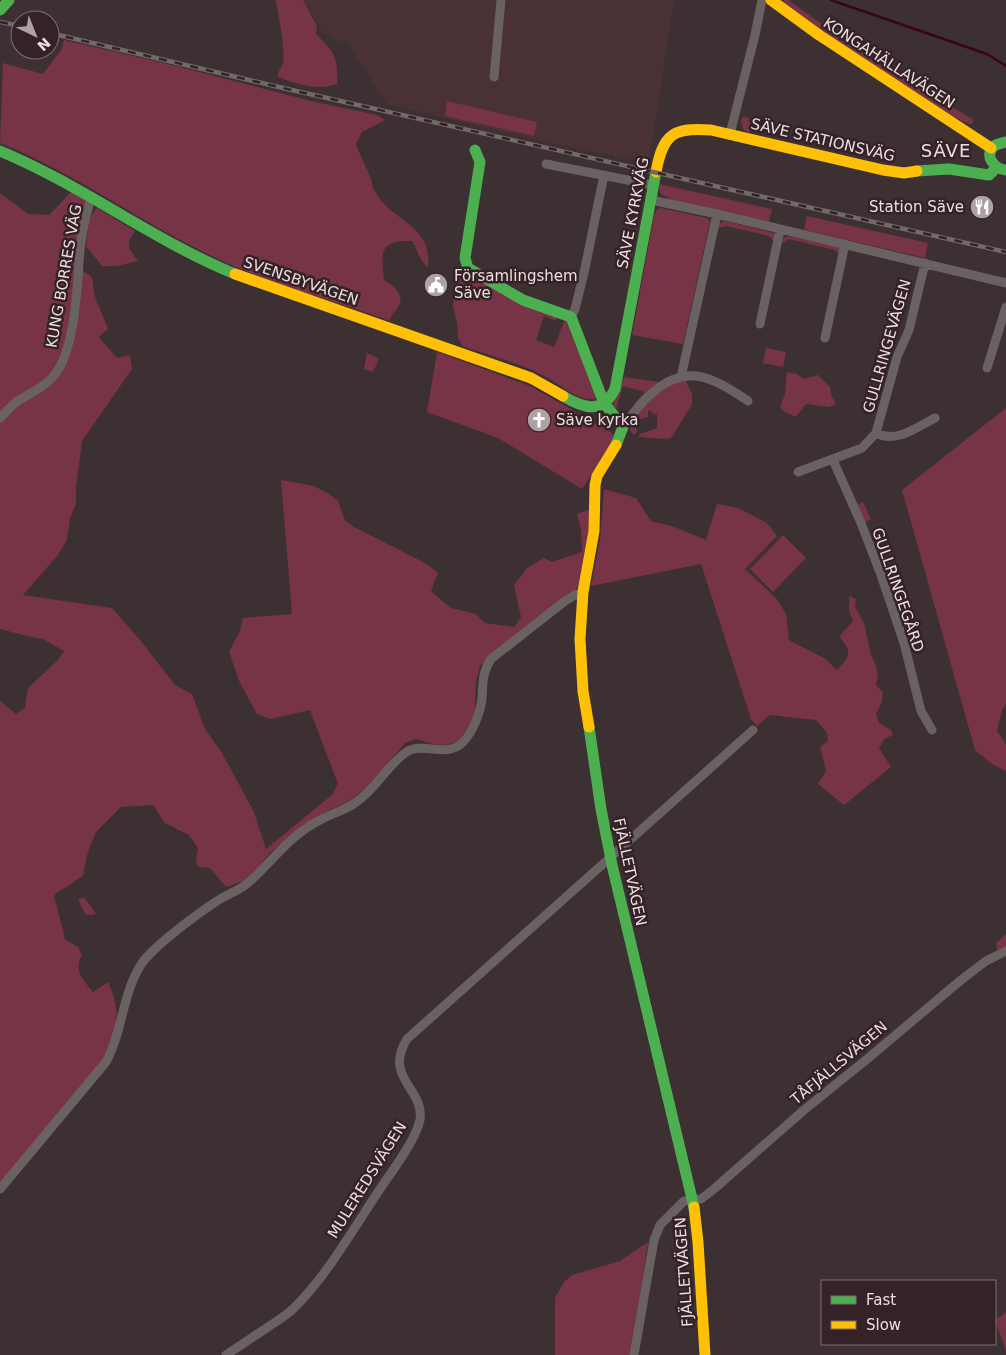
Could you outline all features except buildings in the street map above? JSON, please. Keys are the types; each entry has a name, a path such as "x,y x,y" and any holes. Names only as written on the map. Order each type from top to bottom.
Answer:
{"street":[{"path":"0,10 9,0"},
{"path":"494,77 501,0"},
{"path":"730,134 755,37 762,0"},
{"name":"KONGAHÄLLAVÄGEN","path":"771,0 814,31 992,148"},
{"name":"SÄVE KYRKVÄG","path":"604,404 611,396 616,385 653,185 660,152 664,143 671,134 691,129 711,130 730,134"},
{"name":"SÄVE STATIONSVÄG","path":"730,134 904,173 949,169 989,175 1001,169"},
{"path":"1001,169 991,163 989,157 992,148 997,143 1006,142"},
{"path":"475,150 480,162 466,252 468,268 523,300 571,317"},
{"name":"SVENSBYVÄGEN","path":"0,151 56,177 191,254 231,273 532,379 586,407 604,404"},
{"path":"546,164 653,185"},
{"path":"604,175 584,273 575,309 571,317 604,404 623,427 645,398 656,390 681,377 696,376 732,390 748,401"},
{"name":"KUNG BORRES VÄG","path":"0,418 15,403 49,382 63,359 70,338 82,236 91,198"},
{"name":"GULLRINGEVÄGEN","path":"651,200 1006,283"},
{"path":"681,377 717,214"},
{"path":"760,324 780,230"},
{"path":"825,338 845,244"},
{"name":"GULLRINGEVÄGEN","path":"925,263 908,330 897,357 876,433 887,438 896,437 935,418"},
{"path":"987,368 1006,307"},
{"name":"FJÄLLETVÄGEN","path":"623,427 617,444 597,476 595,485 594,532 584,592 580,639 581,671 610,857 693,1200 698,1242 705,1355"},
{"path":"798,472 862,448 876,433"},
{"name":"GULLRINGEGÅRD","path":"833,460 861,522 881,575 904,645 922,714 932,730"},
{"path":"0,1189 106,1062 116,1041 129,989 140,966 148,956 204,910 246,884 278,851 304,830 357,801 406,752 418,747 448,750 460,745 472,729 479,714 482,700 483,676 488,664 500,652 565,601 584,592"},
{"name":"MULEREDSVÄGEN","path":"226,1355 294,1309 304,1298 330,1264 401,1157 420,1122 418,1103 400,1072 399,1054 407,1039 753,730"},
{"name":"TÅFJÄLLSVÄGEN","path":"634,1355 654,1240 660,1225 671,1213 684,1201 700,1198 714,1189 804,1110 968,974 1006,951"}],"shaded area":[{"path":"275,0 303,0 317,26 316,34 327,45 334,56 337,68 337,84 314,87 278,77 284,59 280,21"},
{"path":"303,0 674,0 649,163 549,143 387,104 347,42 340,42 322,32"},
{"path":"788,0 880,65 974,120 971,125 954,117 832,38 783,2"},
{"path":"64,40 172,65 311,101 377,115 385,120 362,132 356,144 374,189 382,202 409,224 424,241 428,252 428,267 421,259 412,241 393,243 384,250 382,262 384,280 397,291 400,298 398,307 390,321 282,285 218,259 56,169 0,143 3,63 43,74 54,60 60,60"},
{"path":"447,101 537,122 534,136 445,116"},
{"path":"742,117 749,118 748,121 751,122 749,133 742,126"},
{"path":"659,184 772,209 769,222 671,200 661,193"},
{"path":"72,191 87,202 78,268 92,277 95,297 108,329 99,337 117,358 130,355 132,369 82,441 76,488 76,504 70,518 67,540 58,555 23,595 112,608 175,685 192,694 205,729 222,753 254,812 266,849 332,795 338,784 310,710 270,719 257,714 240,683 229,652 240,631 243,618 292,614 281,480 314,486 329,494 338,501 345,520 354,527 427,564 438,573 431,591 451,608 476,614 485,623 514,627 521,617 514,585 527,568 544,558 552,562 582,552 581,530 577,514 589,510 590,530 581,584 572,593 492,654 480,666 476,681 475,710 472,722 457,742 445,745 416,739 405,743 368,786 344,804 329,810 301,827 269,854 260,866 243,881 226,887 210,868 199,867 196,862 198,848 189,835 165,823 153,805 121,807 96,832 87,855 83,876 54,896 65,939 78,947 82,955 79,960 80,975 93,992 108,982 114,997 117,1014 114,1033 100,1066 81,1085 59,1114 0,1183 0,701 16,714 25,708 28,688 57,661 64,651 43,639 0,629 0,193 28,214 49,215"},
{"path":"97,208 135,231 129,246 138,261 117,266 102,266 86,246 91,216"},
{"path":"661,208 707,218 710,221 683,344 632,335 654,215 657,209"},
{"path":"807,216 928,243 925,258 804,230"},
{"path":"724,221 774,233 775,241 769,236 726,226 718,228 718,225"},
{"path":"788,236 839,247 841,250 840,256 835,250 789,239 782,243 783,239"},
{"path":"463,268 558,315 556,321 544,316 536,340 554,347 565,319 569,320 598,397 587,399 580,397 529,369 462,346 458,337 453,306 457,270"},
{"path":"766,348 786,352 783,367 763,363"},
{"path":"437,352 530,386 611,432 615,439 582,489 498,438 427,412"},
{"path":"367,353 379,359 373,372 364,369"},
{"path":"787,372 797,374 804,379 818,375 830,387 836,404 829,407 806,404 796,417 784,412 780,406 785,394"},
{"path":"624,377 660,382 635,406 634,404 645,392 623,386 616,409 613,405"},
{"path":"685,379 692,394 692,404 672,437 668,439 638,437 640,434 657,428 657,414 654,415 650,410 648,411 648,417 636,420 637,432 634,435 631,432 630,426 632,419 643,405 664,388"},
{"path":"1006,408 1006,704 1002,710 997,731 1006,744 1005,771 992,764 975,750 902,490"},
{"path":"604,489 636,498 651,521 672,526 706,540 717,504 738,508 767,523 777,536 745,569 776,598 786,614 789,640 824,658 837,670 848,654 846,646 839,637 853,621 849,611 849,596 856,599 855,607 864,623 871,655 878,675 876,685 883,692 882,702 876,714 879,723 891,730 893,735 884,739 879,748 891,767 844,805 818,784 826,771 820,747 828,741 827,733 816,720 770,715 757,726 751,719 701,564 591,586 600,540"},
{"path":"863,502 871,519 865,522 857,505"},
{"path":"783,535 806,558 773,592 750,569"},
{"path":"84,897 96,914 86,915 78,900"},
{"path":"1006,934 1006,948 997,950 996,943"},
{"path":"648,1242 631,1355 555,1355 555,1298 564,1282 572,1275 620,1261"},
{"path":"1006,1312 1006,1350 996,1323 996,1319"}],"waterway":[{"path":"831,0 987,54 1006,66"}],"railway":[{"path":"0,22 10,24"},
{"path":"60,35 283,88 1006,252"}],"traffic: fast":[{"path":"0,10 9,0"},
{"path":"1006,142 994,146 990,154 994,165 1006,170"},
{"path":"475,150 480,162 465,258 468,268 523,300 571,317 604,403 623,427 616,445"},
{"path":"0,151 60,180 175,245 235,274"},
{"path":"917,171 949,169 989,175 996,168"},
{"path":"563,396 578,404 592,407 604,403 615,389 656,172"},
{"path":"589,727 601,809 612,865 694,1207"}],"traffic: slow":[{"path":"771,0 819,35 991,148"},
{"path":"656,172 666,141 679,132 698,129 711,130 883,170 904,173 917,171"},
{"path":"235,274 531,378 563,396"},
{"path":"589,727 583,691 580,639 583,592 594,531 595,485 597,476 616,445"},
{"path":"694,1207 705,1355"}],"place":[{"name":"Station Säve","path":"982,207"},
{"name":"Församlingshem Säve","path":"436,285"},
{"name":"Säve kyrka","path":"539,420"}],"district":[{"name":"SÄVE","path":"946,150"}]}
